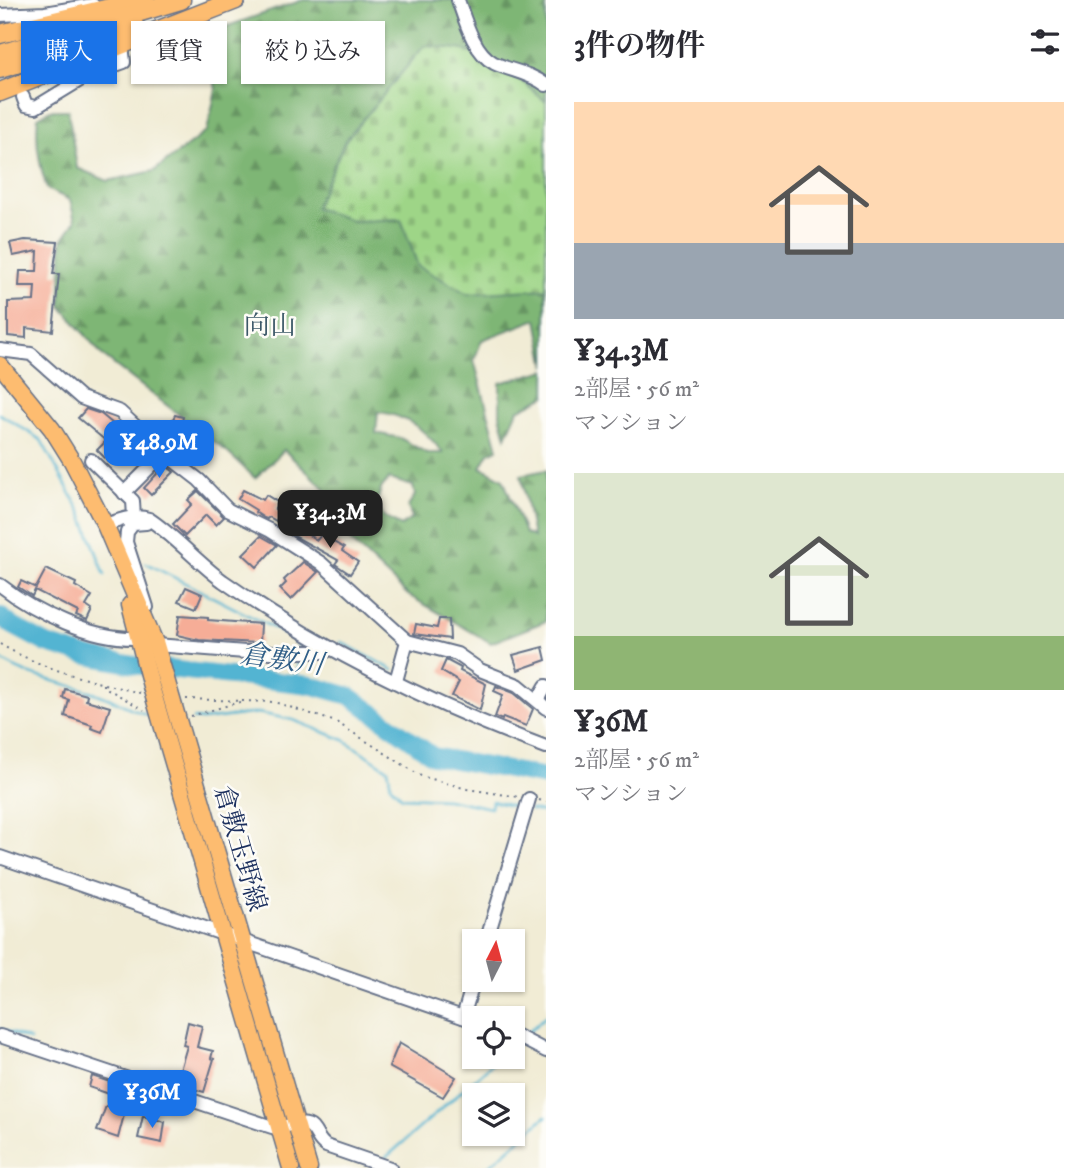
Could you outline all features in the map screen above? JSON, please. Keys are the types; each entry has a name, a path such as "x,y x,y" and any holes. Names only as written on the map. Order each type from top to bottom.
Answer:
{"highway":[{"path":"0,34 145,0"},
{"path":"0,54 181,0"},
{"path":"0,69 230,0"},
{"path":"0,92 236,0"}],"main road":[{"name":"倉敷玉野線","path":"0,365 52,429 72,461 114,546 145,643 176,696 243,940 288,1127 291,1168"},
{"name":"倉敷玉野線","path":"145,643 149,692 222,933 288,1127 309,1168"}],"street":[{"path":"458,1 481,52 492,62 537,78 546,85"},
{"path":"0,15 45,13 95,5 100,9"},
{"path":"23,97 26,105 36,107 90,74 124,62 122,45"},
{"path":"0,350 31,354 81,398 120,412 164,453 199,480 228,510 269,530 321,563 407,641 451,651 480,670 518,685 542,704 546,686"},
{"path":"124,493 164,453"},
{"path":"91,460 133,501 134,517"},
{"path":"105,525 142,516 157,524 221,579 286,623 459,713 546,747"},
{"path":"145,643 148,612 126,542 127,532 133,524 157,524"},
{"path":"0,585 34,608 68,625 145,643 245,652 324,652 332,648"},
{"path":"396,681 407,641"},
{"path":"490,929 528,805"},
{"path":"0,857 462,1017"},
{"path":"0,1036 288,1127 307,1125 326,1146 383,1165"},
{"path":"525,1039 546,1051"}],"path":[{"path":"0,645 47,668 103,684 149,692"},
{"path":"103,684 145,710"},
{"path":"176,696 274,702 336,722 421,776 528,805"},
{"path":"190,716 247,700"}],"green space":[{"name":"向山","path":"303,0 546,0 546,102 523,81 375,107 345,141 316,208 354,221 401,219 418,266 508,290 546,289 546,367 537,319 482,340 474,360 498,449 489,453 481,467 503,479 525,533 533,537 521,475 546,470 546,621 491,643 408,595 338,529 325,489 284,450 255,478 226,451 103,356 61,306 62,240 75,221 70,200 47,189 38,153 38,117 50,110 68,110 77,168 108,181 154,171 207,131 215,84 227,84 227,26 241,21 241,84 385,84 385,21 242,21","holes":["378,412 415,425 443,453 427,453 400,438 376,433","389,479 413,486 415,495 408,507 412,518 401,526 384,517 376,503 382,487"]},
{"path":"424,46 458,49 497,64 546,102 546,289 468,294 418,266 401,219 354,221 315,208 345,141"},
{"path":"546,370 546,396 518,410 506,437 500,415 500,383"}],"building":[{"path":"25,240 58,242 53,274 59,274 53,331 26,328 26,338 8,336 8,302 34,301 35,286 19,286 20,271 37,271 38,251 13,256 10,243"},
{"path":"86,409 101,414 119,429 122,426 141,444 135,450 132,447 119,460 114,455 108,461 97,450 106,441 78,418"},
{"path":"175,415 183,417 181,427 185,429 178,452 169,445 174,433 167,431"},
{"path":"165,465 174,472 151,495 144,488"},
{"path":"243,490 263,500 266,495 279,503 275,509 281,513 276,521 269,517 264,518 238,499"},
{"path":"198,491 224,517 216,525 206,515 185,536 173,524 192,504 188,500"},
{"path":"298,529 317,540 321,535 344,548 342,551 358,562 350,574 335,564 338,560 294,536"},
{"path":"261,536 277,545 257,567 243,554"},
{"path":"303,562 318,572 291,600 280,589 286,583 284,580"},
{"path":"46,569 76,583 75,586 92,596 86,606 92,610 87,621 76,616 78,612 35,590 32,596 18,587 21,581 36,588"},
{"path":"186,587 202,594 196,608 179,601"},
{"path":"180,615 261,624 260,643 199,640 177,635"},
{"path":"439,619 449,619 450,639 414,634 416,624 437,628"},
{"path":"543,647 546,660 518,670 513,655"},
{"path":"446,660 461,668 460,671 486,684 480,710 452,696 459,682 441,671"},
{"path":"496,686 514,693 533,709 526,726 503,717 502,720 495,717 503,695 494,691"},
{"path":"65,689 87,695 86,700 110,707 102,732 91,728 92,725 65,716 69,700 63,698"},
{"path":"188,1022 202,1026 197,1047 213,1051 211,1058 214,1059 204,1092 190,1088 191,1081 178,1077 187,1046 183,1045"},
{"path":"399,1043 456,1077 443,1097 389,1067"},
{"path":"92,1076 169,1102 168,1109 89,1087"},
{"path":"106,1106 125,1111 118,1138 97,1131"},
{"path":"143,1116 165,1122 162,1143 138,1138"}],"waterway":[{"path":"0,414 41,440 82,514 105,575"},
{"path":"146,563 297,640 298,646"},
{"name":"倉敷川","path":"0,616 47,644 83,655 134,665 310,685 350,696 433,756 546,777"},
{"path":"341,642 393,670"},
{"path":"297,643 309,643"},
{"path":"0,659 24,672 90,691 149,715"},
{"path":"296,683 298,660"},
{"path":"193,719 258,713 293,720 344,740 388,769 391,786 402,797 447,799 491,808 492,801 523,809"},
{"path":"530,810 546,813"},
{"path":"525,1035 546,1016"},
{"path":"0,1029 30,1040"},
{"path":"382,1161 486,1069"},
{"path":"487,1168 546,1116"}]}
